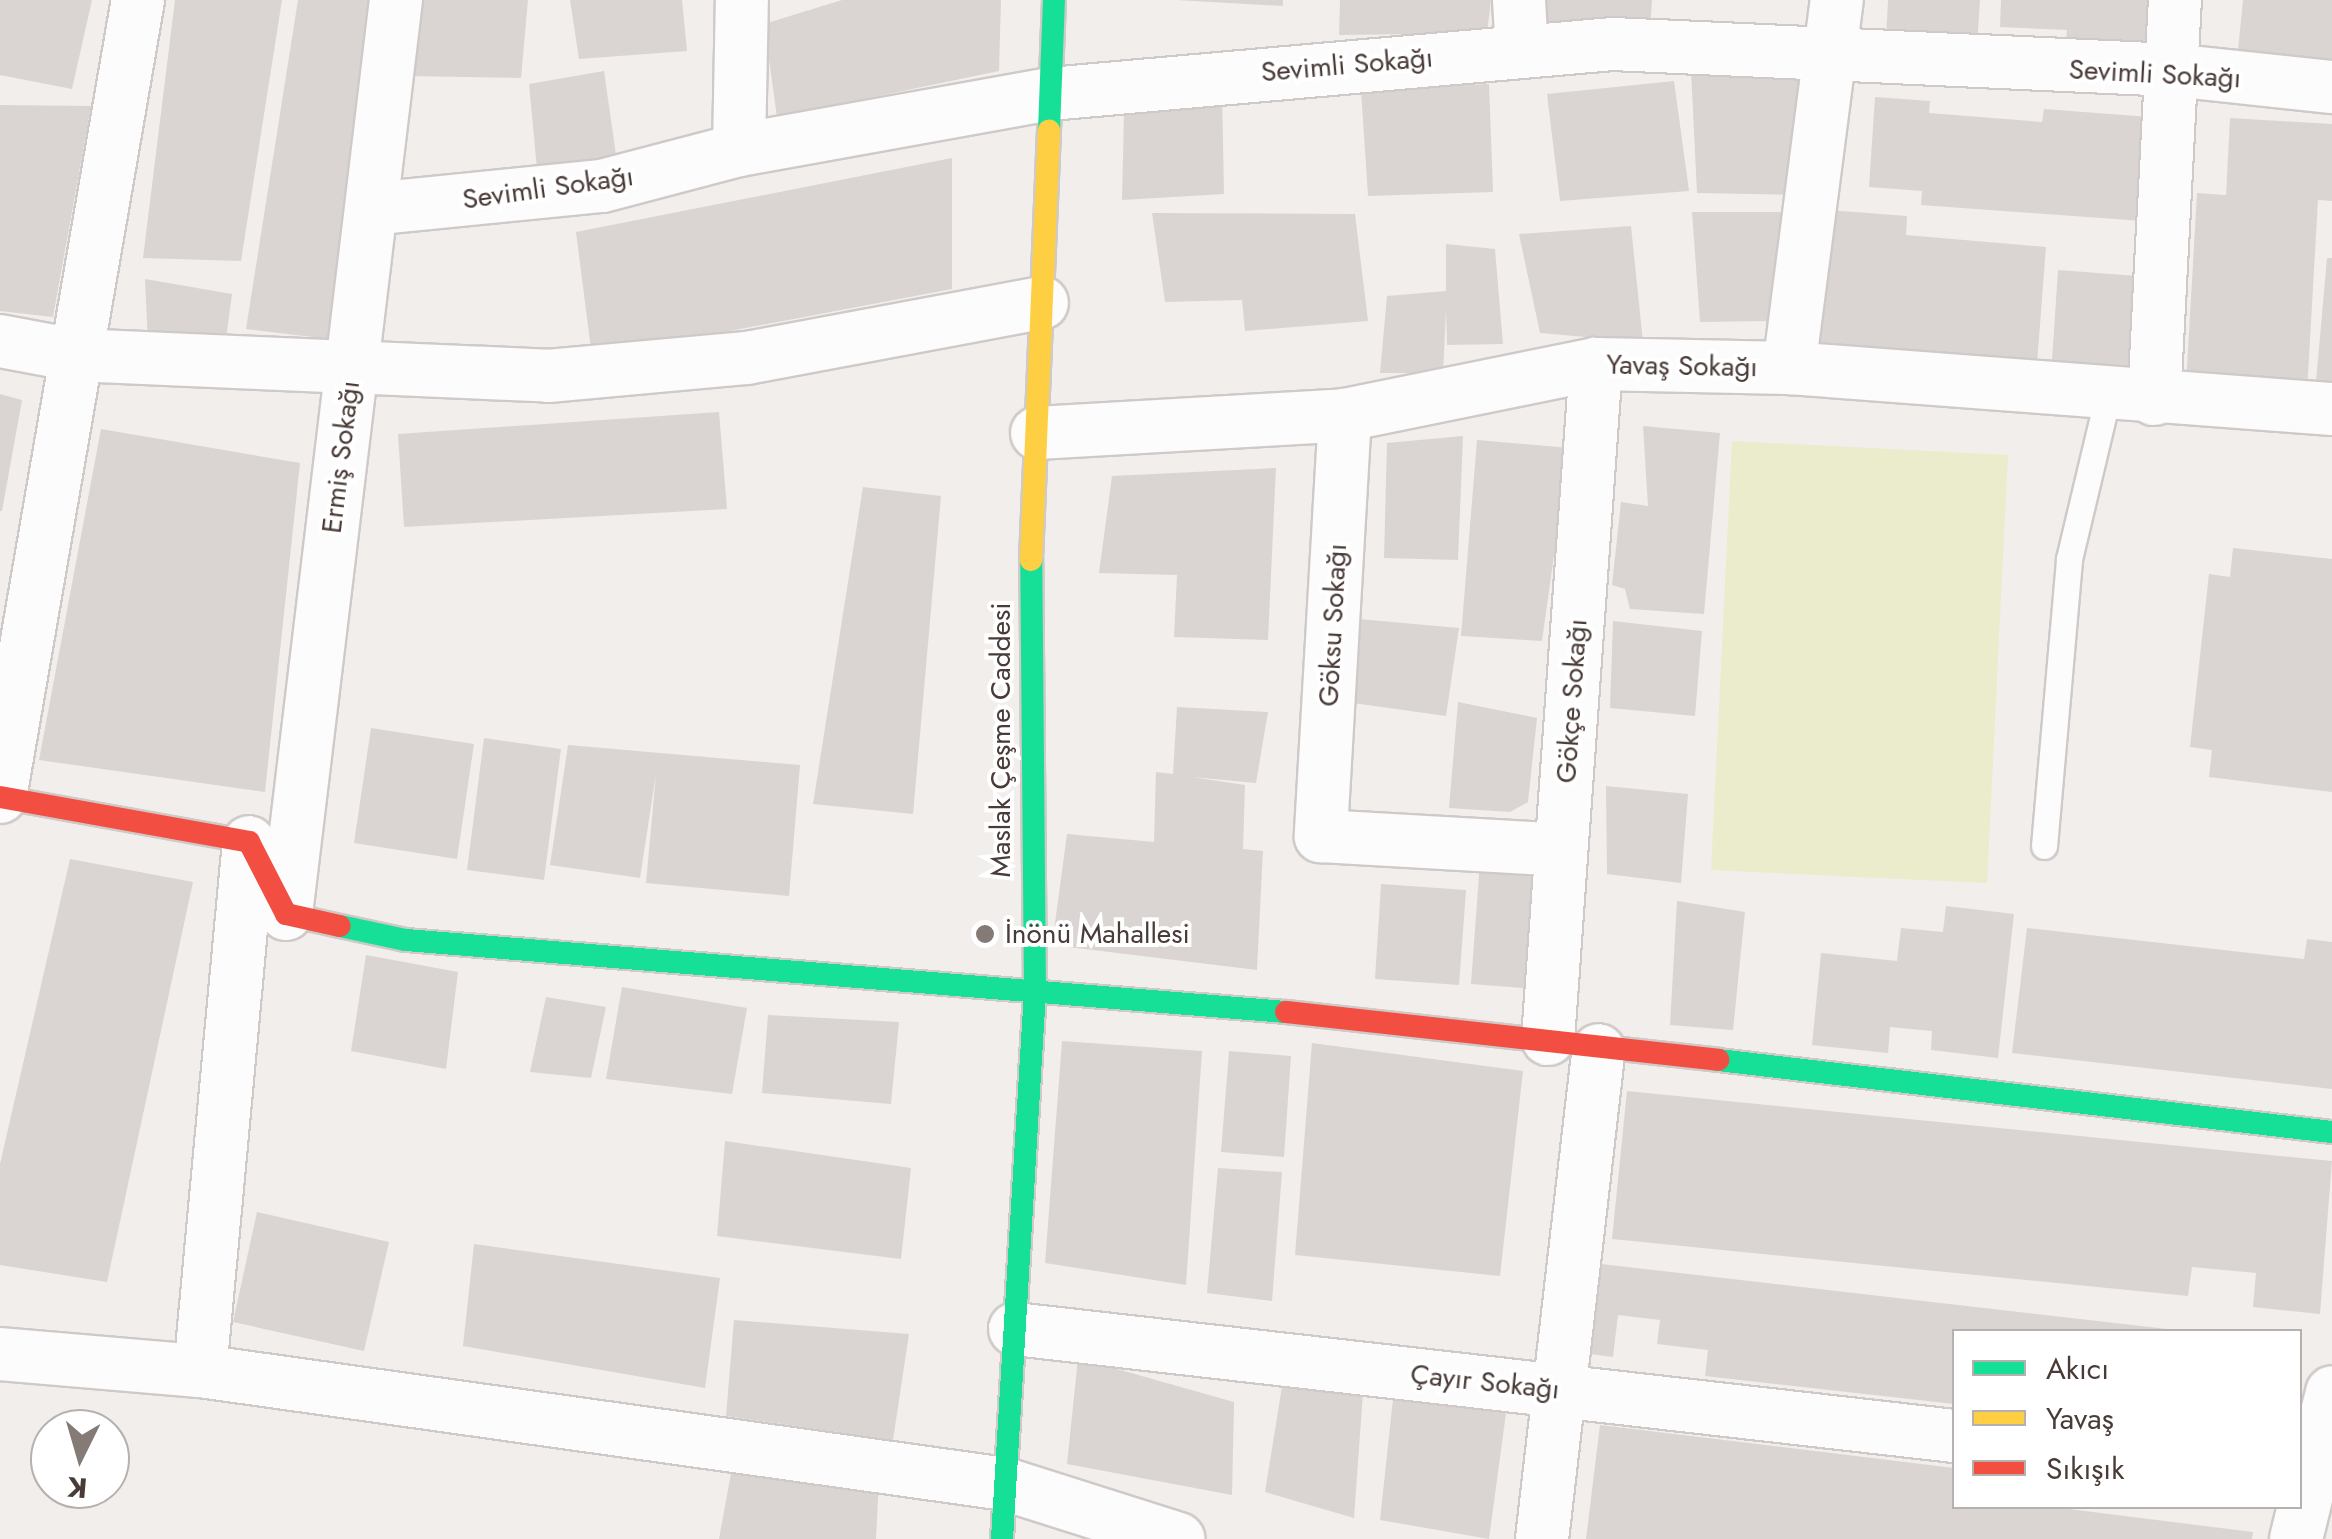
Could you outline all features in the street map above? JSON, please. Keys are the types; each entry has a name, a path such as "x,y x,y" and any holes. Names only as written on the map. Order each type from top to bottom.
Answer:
{"street":[{"path":"138,0 0,797 249,842"},
{"name":"Ermiş Sokağı","path":"286,914 396,0"},
{"path":"739,150 742,0"},
{"name":"Maslak Çeşme Caddesi","path":"1002,1539 1035,991 1028,655 1054,0"},
{"path":"1519,0 1522,52"},
{"path":"1789,368 1834,51 1837,0"},
{"path":"2131,398 2172,70 2176,0"},
{"name":"Sevimli Sokağı","path":"371,208 602,186 739,150 1050,94 1522,52 1834,51 2000,68 2172,70 2332,88"},
{"path":"0,341 74,355 548,376 746,358 1042,303"},
{"name":"Yavaş Sokağı","path":"1037,433 1344,414 1596,364 1789,368 2131,398 2332,409"},
{"name":"Gökçe Sokağı","path":"1548,1039 1596,364"},
{"name":"Göksu Sokağı","path":"1344,414 1321,836 1561,850"},
{"path":"249,842 286,914 406,940 1035,991 1548,1039 1599,1050 2332,1132"},
{"path":"200,1371 249,842"},
{"path":"1542,1539 1555,1390 1599,1050"},
{"name":"Çayır Sokağı","path":"1015,1329 1952,1436"},
{"path":"0,1354 200,1371 1005,1484 1178,1539"},
{"path":"2303,1476 2332,1392"},
{"path":"2296,1539 2299,1509"}],"lane":[{"path":"2044,846 2069,559 2131,398"}],"green space":[{"path":"1732,441 2008,455 1987,883 1711,870"}],"building":[{"path":"0,0 92,0 72,89 0,75"},
{"path":"175,0 282,0 241,261 143,258"},
{"path":"298,0 377,0 329,339 246,329"},
{"path":"404,0 528,0 521,78 405,76"},
{"path":"570,0 682,0 687,51 579,59"},
{"path":"842,0 1001,0 999,71 777,117 764,24"},
{"path":"1177,0 1283,0 1283,6"},
{"path":"1340,0 1491,0 1487,33 1339,35"},
{"path":"1533,0 1652,0 1650,31 1532,26"},
{"path":"1888,0 1980,0 1977,46 1886,41"},
{"path":"2001,0 2161,0 2158,56 2065,52 2067,30 2000,27"},
{"path":"2243,0 2332,0 2332,59 2238,50"},
{"path":"1691,70 1804,74 1804,195 1697,193"},
{"path":"604,71 616,155 537,169 529,84"},
{"path":"1674,81 1689,191 1560,201 1547,94"},
{"path":"1489,84 1493,192 1368,196 1361,90"},
{"path":"1222,88 1224,194 1122,200 1124,113 1160,113 1159,99"},
{"path":"1875,97 1930,101 1929,113 2042,122 2044,109 2150,117 2142,221 1921,205 1922,191 1869,187"},
{"path":"0,105 91,106 53,317 0,311"},
{"path":"2230,118 2332,124 2332,201 2318,200 2307,392 2186,385 2197,193 2226,195"},
{"path":"952,158 952,289 592,357 576,232"},
{"path":"1828,210 1907,216 1906,235 2046,247 2037,364 1817,347"},
{"path":"1692,212 1784,212 1767,321 1700,322"},
{"path":"1152,213 1355,214 1368,321 1245,331 1242,300 1165,302"},
{"path":"1631,226 1643,342 1540,333 1519,234"},
{"path":"1446,244 1495,249 1503,344 1447,345 1446,310 1443,373 1380,373 1387,296 1446,291"},
{"path":"2327,258 2332,258 2332,394 2315,393"},
{"path":"2058,270 2151,277 2144,381 2051,375"},
{"path":"145,279 232,294 224,354 148,345"},
{"path":"0,394 22,400 2,511 0,511"},
{"path":"719,412 727,509 404,527 398,434"},
{"path":"1643,426 1720,433 1704,614 1630,609 1625,589 1612,585 1621,502 1648,506"},
{"path":"101,429 300,463 265,792 39,760"},
{"path":"1463,436 1458,560 1384,558 1387,443"},
{"path":"1477,440 1569,448 1542,641 1461,636"},
{"path":"1276,468 1268,640 1174,637 1177,575 1099,573 1112,476"},
{"path":"863,487 941,496 913,814 813,804"},
{"path":"2233,548 2332,559 2332,792 2209,777 2212,750 2190,747 2209,574 2230,577"},
{"path":"1359,619 1459,628 1446,716 1353,703"},
{"path":"1613,621 1702,631 1695,716 1610,708"},
{"path":"1458,702 1537,718 1528,802 1510,812 1449,808"},
{"path":"1177,707 1268,712 1256,783 1192,777 1245,785 1243,849 1263,851 1257,970 1052,945 1067,834 1154,842 1156,772 1173,774"},
{"path":"371,728 474,744 457,859 354,843"},
{"path":"484,738 561,749 544,880 467,870"},
{"path":"568,745 800,765 789,896 646,883 656,774 640,878 550,865"},
{"path":"1606,786 1688,794 1681,883 1607,874"},
{"path":"70,859 193,882 107,1282 0,1265 0,1164"},
{"path":"1480,861 1545,866 1536,989 1471,984"},
{"path":"1381,884 1466,890 1459,985 1375,979"},
{"path":"1677,901 1745,912 1733,1030 1670,1025"},
{"path":"1946,906 2014,914 1998,1058 1931,1050 1932,1031 1890,1027 1888,1053 1812,1045 1821,953 1897,961 1901,928 1943,932"},
{"path":"2027,928 2304,959 2307,939 2332,942 2332,1089 2012,1053"},
{"path":"366,955 458,972 446,1069 351,1051"},
{"path":"622,987 747,1008 732,1094 606,1079"},
{"path":"546,997 606,1007 591,1078 530,1072"},
{"path":"768,1015 899,1022 891,1104 762,1093"},
{"path":"1062,1041 1202,1051 1186,1285 1045,1263"},
{"path":"1312,1043 1523,1071 1500,1276 1295,1255"},
{"path":"1229,1051 1291,1056 1284,1157 1221,1152"},
{"path":"1627,1091 2332,1161 2320,1314 2253,1307 2256,1273 2192,1267 2188,1296 1612,1239"},
{"path":"725,1141 911,1168 901,1259 717,1236"},
{"path":"1218,1168 1282,1172 1272,1301 1207,1293"},
{"path":"257,1212 389,1242 364,1351 233,1322"},
{"path":"474,1244 720,1278 705,1388 463,1346"},
{"path":"1575,1261 2167,1329 1952,1329 1952,1404 1705,1376 1708,1350 1657,1344 1660,1320 1618,1315 1613,1357 1565,1351"},
{"path":"734,1320 909,1334 893,1440 726,1416"},
{"path":"1078,1358 1234,1402 1232,1495 1067,1464"},
{"path":"1284,1374 1363,1393 1354,1518 1265,1492"},
{"path":"1393,1399 1506,1413 1489,1539 1380,1520"},
{"path":"1600,1425 1952,1468 1952,1509 2069,1509 2253,1532 2252,1539 1586,1539"},
{"path":"734,1457 879,1479 876,1539 719,1539"}],"traffic: fast":[{"path":"1049,130 1054,0"},
{"path":"1002,1539 1035,991 1031,560"},
{"path":"340,926 406,940 1286,1012"},
{"path":"1718,1060 2332,1132"}],"traffic: slow":[{"path":"1031,560 1049,130"}],"traffic: jam":[{"path":"0,797 249,842 286,914 340,926"},
{"path":"1286,1012 1718,1060"}],"place":[{"name":"İnönü Mahallesi","path":"985,934"}]}
